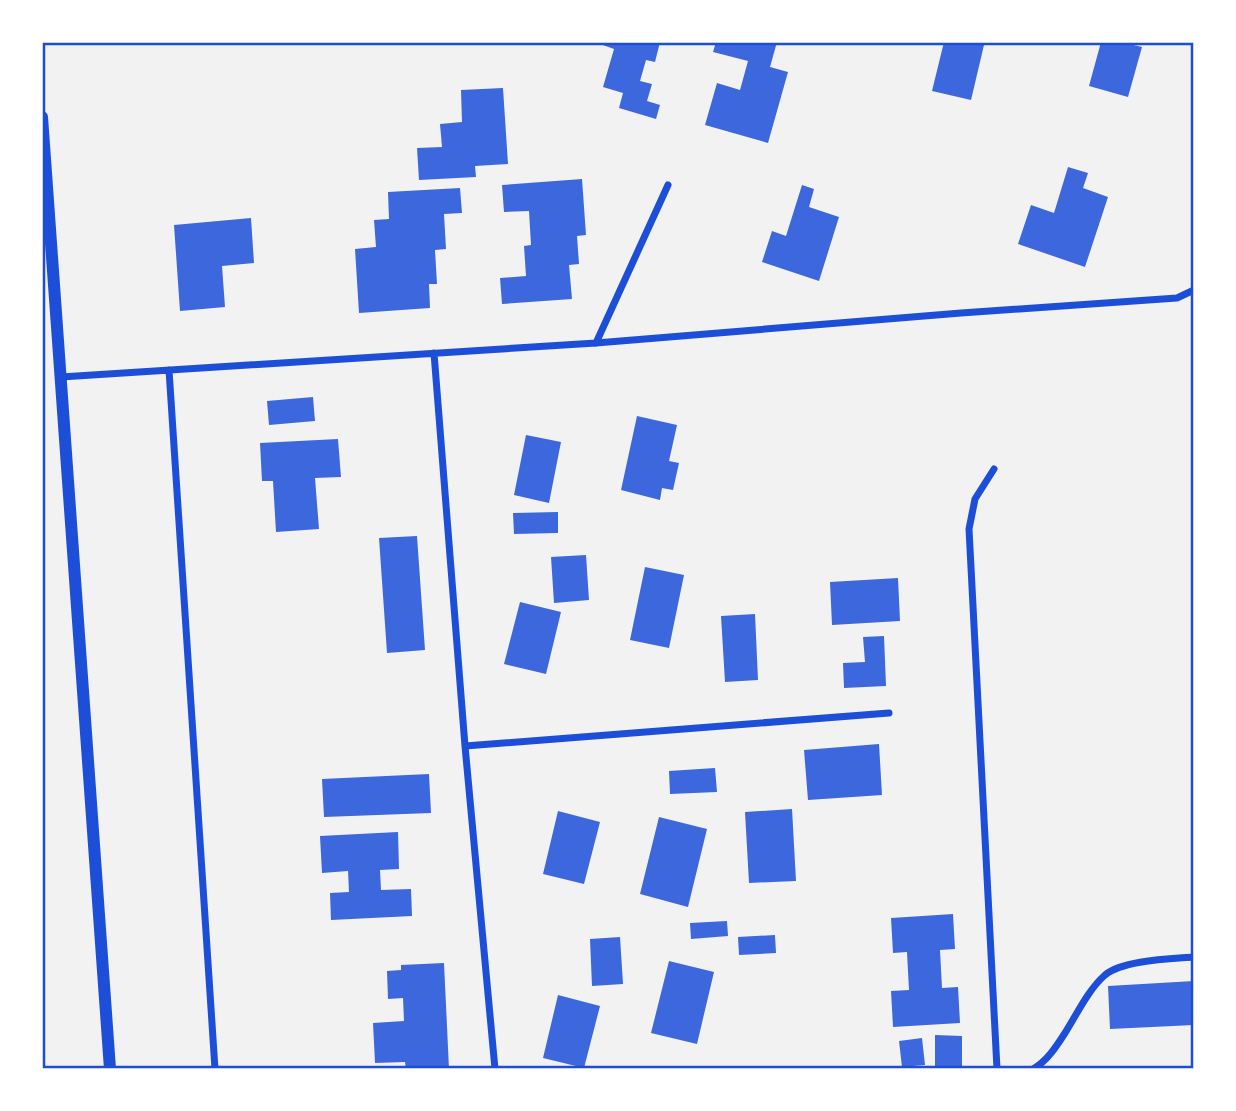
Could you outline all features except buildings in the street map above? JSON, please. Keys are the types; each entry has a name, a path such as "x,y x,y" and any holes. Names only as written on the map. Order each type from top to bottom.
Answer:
{"street":[{"path":"42,117 110,1069"},
{"path":"596,343 668,185"},
{"path":"61,377 596,343 1177,298 1194,290"},
{"path":"434,353 465,746 495,1069"},
{"path":"169,370 215,1069"},
{"path":"994,469 975,499 969,529 996,1069"},
{"path":"465,746 889,713"},
{"path":"1033,1069 1054,1050 1093,988 1107,973 1137,962 1194,957"}]}
